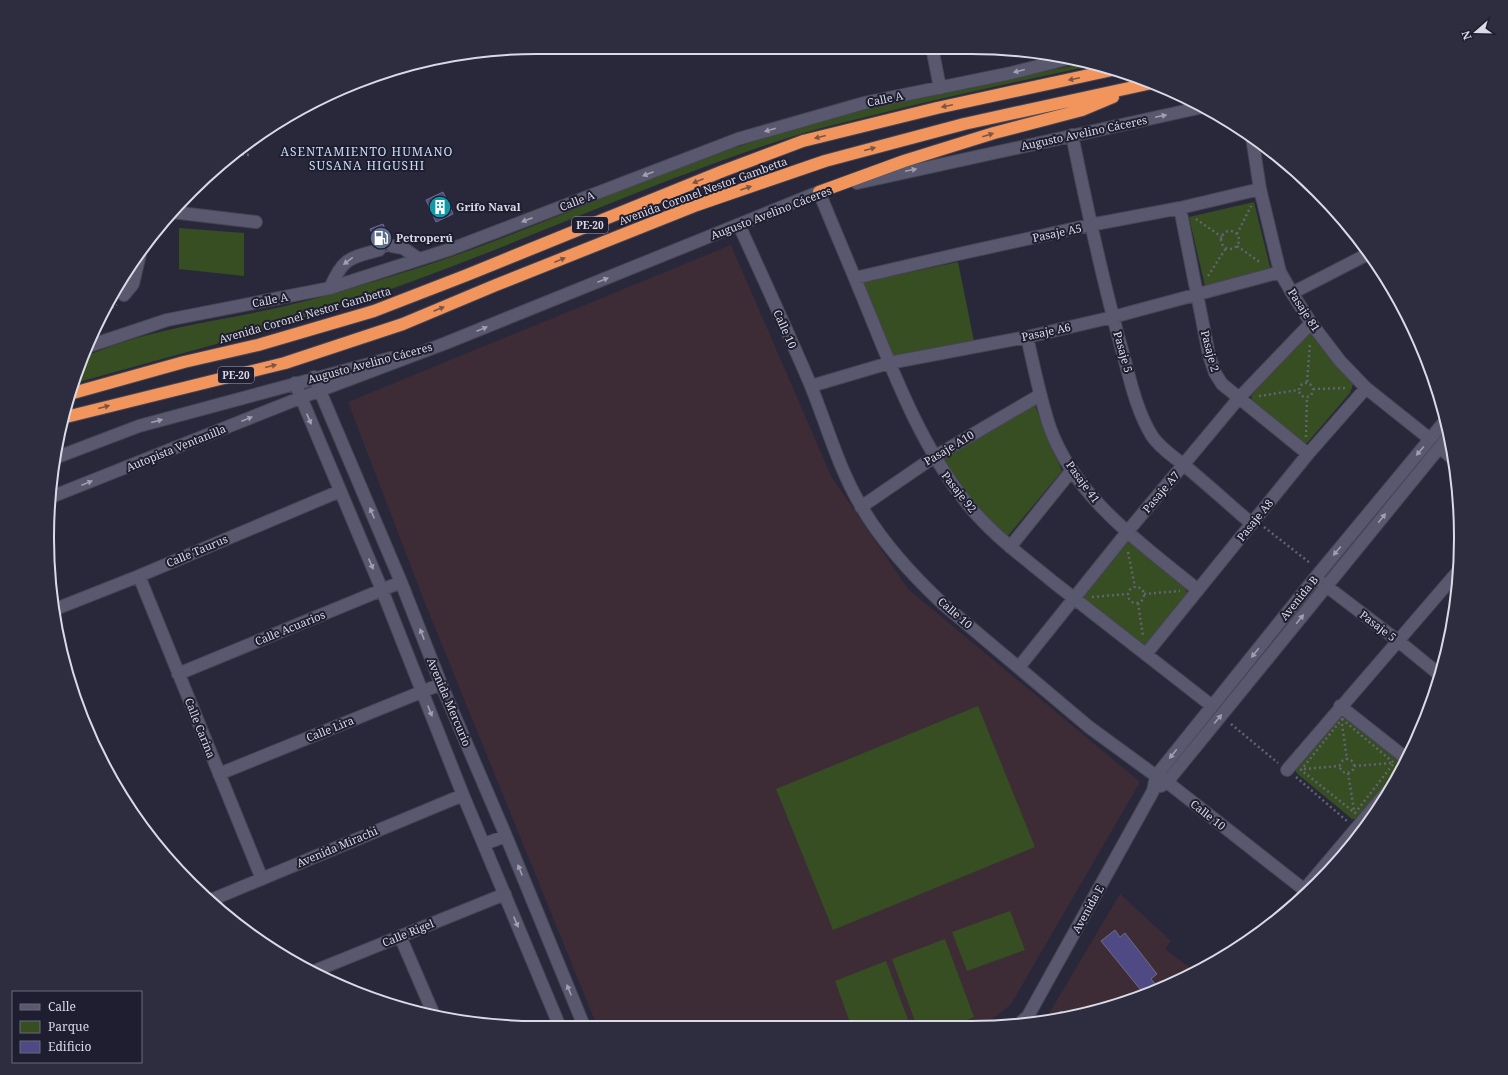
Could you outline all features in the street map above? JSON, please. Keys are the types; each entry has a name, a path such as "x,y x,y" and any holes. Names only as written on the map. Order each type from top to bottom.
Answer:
{"highway":[{"name":"Avenida Coronel Nestor Gambetta","path":"77,392 184,362 258,345 374,311 723,171 804,141 936,108 1102,72"},
{"name":"Avenida Coronel Nestor Gambetta","path":"69,416 285,363 396,326 698,205 825,161 964,124 1140,86"},
{"path":"819,192 904,161 987,135 1082,110 1140,86"}],"street":[{"path":"933,54 940,88"},
{"name":"Calle A","path":"95,344 167,320 330,288 451,249 738,139 864,103 1011,73 1056,62"},
{"name":"Augusto Avelino Cáceres","path":"300,398 446,343 819,192 890,175 1194,109"},
{"name":"Pasaje 5","path":"1072,135 1090,226 1113,317 1137,403 1144,419 1152,436 1162,449 1184,465 1253,522"},
{"name":"Pasaje 81","path":"1253,145 1260,189 1280,272 1311,329 1366,388 1430,439"},
{"name":"Pasaje A5","path":"855,278 963,253 1180,208 1260,189"},
{"name":"Pasaje 92","path":"819,192 889,363 916,423 934,457 966,503 990,529 1010,547 1212,706"},
{"name":"Pasaje 2","path":"1180,208 1209,355 1215,373 1222,384 1308,454"},
{"path":"180,213 256,222"},
{"name":"Calle 10","path":"739,225 811,386 848,480 861,507 922,584 943,604 1089,727 1156,776 1167,782 1302,889"},
{"path":"392,246 403,248 419,259"},
{"path":"330,288 343,264 353,257 379,250"},
{"path":"1292,293 1364,256"},
{"path":"120,300 133,284 137,266"},
{"name":"Pasaje A6","path":"811,386 889,363 1027,336 1113,317 1280,272"},
{"name":"Pasaje A7","path":"1019,667 1128,531 1240,398 1311,329"},
{"name":"Pasaje 41","path":"1027,336 1040,395 1050,428 1058,445 1082,486 1100,506 1198,590"},
{"name":"Augusto Avelino Cáceres","path":"295,383 446,343"},
{"name":"Avenida Mercurio","path":"314,377 401,582 441,684 506,836 582,1021"},
{"path":"61,456 139,426 295,383"},
{"name":"Avenida Mercurio","path":"295,383 300,398 382,590 463,795 558,1021"},
{"name":"Pasaje A8","path":"1146,654 1308,454 1366,388"},
{"name":"Pasaje A10","path":"861,507 934,457 1040,395"},
{"name":"Autopista Ventanilla","path":"56,495 300,398"},
{"name":"Avenida B","path":"1156,776 1318,574 1441,426"},
{"name":"Avenida B","path":"1167,782 1445,441"},
{"path":"1440,447 1447,453"},
{"path":"1010,547 1072,470"},
{"name":"Calle Taurus","path":"59,608 139,576 340,491"},
{"name":"Pasaje 5","path":"1318,574 1326,586 1435,671"},
{"name":"Calle Carina","path":"139,576 262,879"},
{"path":"1286,770 1452,578"},
{"name":"Calle Acuarios","path":"178,674 401,582"},
{"name":"Calle Lira","path":"219,774 441,684"},
{"path":"1340,706 1402,755"},
{"name":"Avenida E","path":"1026,1018 1153,791 1156,776"},
{"name":"Avenida E","path":"1153,791 1167,782"},
{"name":"Avenida Mirachi","path":"216,898 463,795"},
{"path":"484,844 506,836"},
{"name":"Calle Rigel","path":"320,969 505,894"},
{"path":"400,936 432,1009"}],"path":[{"path":"242,154 249,155"},
{"path":"1222,237 1221,241 1226,248 1232,249 1237,246 1239,242 1237,234 1250,206 1253,214"},
{"path":"1196,219 1222,237"},
{"path":"1222,237 1228,232 1237,234"},
{"path":"1237,246 1264,265"},
{"path":"1209,276 1226,248"},
{"path":"1262,258 1264,265 1262,268"},
{"path":"115,304 120,300"},
{"path":"1307,382 1311,329"},
{"path":"1307,382 1313,389"},
{"path":"1307,382 1300,384 1298,390 1303,397 1307,397"},
{"path":"1350,392 1351,383"},
{"path":"1313,389 1351,387"},
{"path":"1307,397 1311,395 1313,389"},
{"path":"1253,397 1298,390"},
{"path":"1306,441 1307,397"},
{"path":"1253,522 1318,574"},
{"path":"1128,549 1134,554"},
{"path":"1123,555 1128,549"},
{"path":"1128,549 1135,587"},
{"path":"1128,594 1130,590 1135,587 1138,586 1142,589 1144,598 1138,603"},
{"path":"1174,586 1180,591"},
{"path":"1088,597 1093,591"},
{"path":"1144,594 1180,591"},
{"path":"1176,597 1180,591"},
{"path":"1088,597 1128,594"},
{"path":"1128,594 1131,601 1138,603"},
{"path":"1088,597 1094,602"},
{"path":"1138,603 1144,638"},
{"path":"1144,638 1148,632"},
{"path":"1137,634 1144,638"},
{"path":"1342,718 1347,760"},
{"path":"1342,718 1394,763"},
{"path":"1301,770 1342,718"},
{"path":"1347,760 1352,762 1354,766 1353,770 1348,773 1342,772 1340,766 1341,762 1347,760"},
{"path":"1354,766 1394,763"},
{"path":"1355,813 1394,763"},
{"path":"1301,770 1340,766"},
{"path":"1301,770 1355,813"},
{"path":"1348,773 1355,813"}],"shaded area":[{"path":"731,245 831,476 908,589 1140,782 1011,1004 991,1020 595,1021 425,603 348,402"},
{"path":"1120,894 1171,941 1165,949 1190,968 1156,984 1096,1005 1048,1015"}],"green space":[{"path":"1075,65 1084,67 926,102 807,132 705,167 405,284 282,325 80,382 90,354 116,344 184,326 299,303 350,289 418,268 506,237 636,184 724,151 847,114 966,87"},
{"path":"1254,202 1271,271 1205,286 1189,217"},
{"path":"179,228 244,233 244,276 179,269"},
{"path":"958,262 974,341 890,357 860,283"},
{"path":"1312,333 1353,384 1350,393 1307,443 1302,443 1253,402 1251,396 1306,334"},
{"path":"1034,403 1062,471 1007,537 972,505 940,460"},
{"path":"1129,539 1186,586 1187,595 1147,644 1139,644 1083,597"},
{"path":"978,706 1035,847 833,930 776,789"},
{"path":"1345,712 1398,757 1399,760 1385,785 1359,819 1352,819 1300,776 1296,772 1296,767"},
{"path":"1010,911 1025,950 967,971 952,932"},
{"path":"945,939 974,1017 964,1021 915,1021 892,959"},
{"path":"886,961 908,1021 850,1021 835,981"}],"building":[{"name":"Grifo Naval","path":"443,192 453,214 436,222 426,200"},
{"name":"Petroperú","path":"383,224 393,249 381,254 370,229"},
{"path":"1115,930 1120,937 1125,933 1157,974 1151,979 1155,984 1140,990 1101,941"}],"place":[{"name":"Grifo Naval","path":"440,207"},
{"name":"Petroperú","path":"381,238"}],"district":[{"name":"ASENTAMIENTO HUMANO SUSANA HIGUSHI","path":"367,159"}]}
